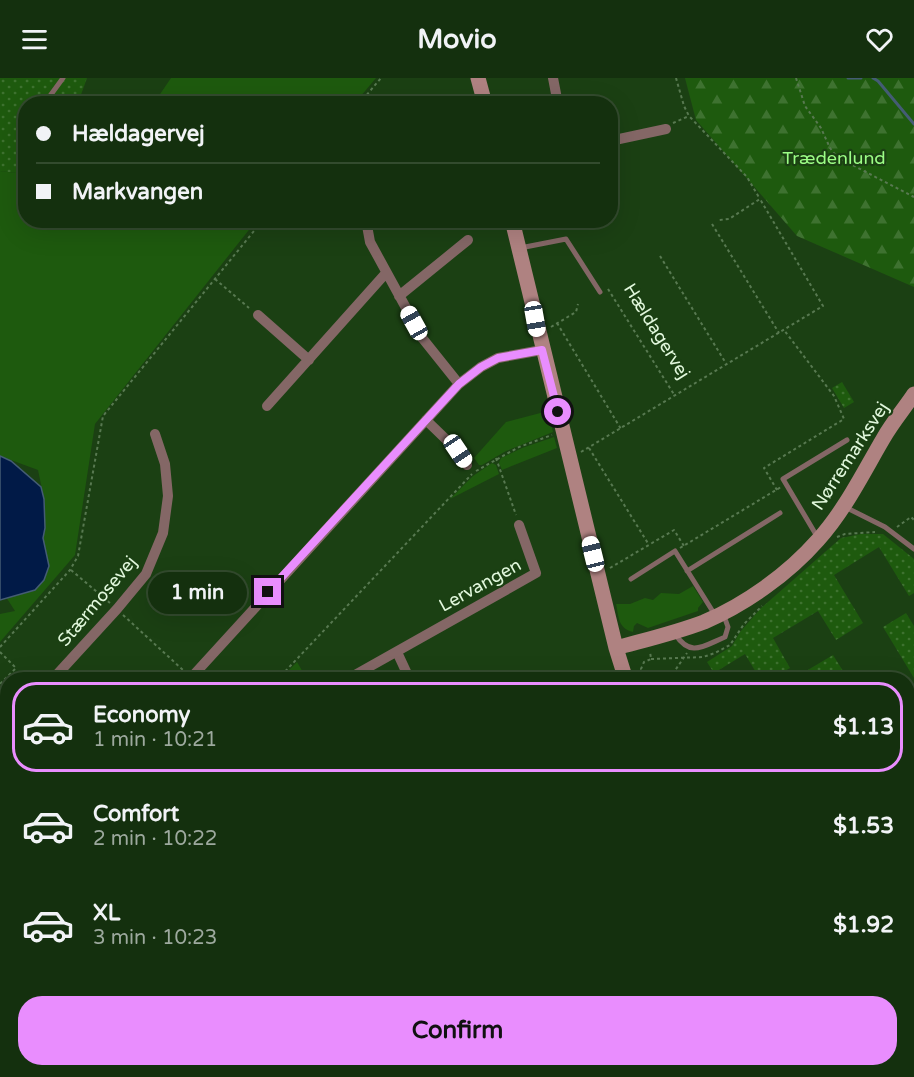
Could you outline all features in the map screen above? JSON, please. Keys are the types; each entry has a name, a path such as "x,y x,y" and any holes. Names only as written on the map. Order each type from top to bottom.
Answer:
{"street":[{"path":"478,78 483,96"},
{"path":"553,78 556,96"},
{"path":"618,139 666,129"},
{"path":"367,228 370,242 423,339 459,384"},
{"path":"514,228 542,350 624,672"},
{"path":"399,296 468,240"},
{"path":"267,406 386,273"},
{"path":"258,315 309,360"},
{"path":"196,672 459,384 481,367 498,358 542,350"},
{"name":"Nørremarksvej","path":"616,648 674,632 720,615 762,588 789,567 819,539 843,506 884,436 914,394"},
{"path":"426,420 458,451 467,465"},
{"name":"Stærmosevej","path":"59,672 117,609 146,573 163,533 168,496 165,464 155,434"},
{"name":"Lervangen","path":"361,672 456,616 536,573 519,525"},
{"path":"397,652 406,672"}],"lane":[{"path":"50,96 63,78"},
{"name":"Hældagervej","path":"518,248 567,238 600,292"},
{"name":"Nørremarksvej","path":"819,539 783,479 847,440"},
{"path":"843,506 891,531 914,549"},
{"path":"687,571 780,513"},
{"path":"631,579 675,551 728,627 725,637 700,648 682,645 674,632"}],"path":[{"path":"366,96 381,78"},
{"path":"676,78 689,116 747,177 760,199 729,219 720,220"},
{"path":"796,78 805,106 821,128 837,157 914,197"},
{"path":"666,129 668,125 689,116"},
{"name":"Hældagervej","path":"570,459 823,306 760,199"},
{"path":"712,224 779,333"},
{"path":"0,647 70,570 78,556 104,416 256,228"},
{"path":"660,256 727,365"},
{"path":"215,279 258,315"},
{"name":"Hældagervej","path":"607,287 675,396"},
{"path":"538,331 548,329 576,312 578,304"},
{"path":"557,323 621,429"},
{"name":"Nørremarksvej","path":"777,490 764,468 844,419 834,396 784,330"},
{"path":"285,672 467,478 496,458 534,441 564,432"},
{"path":"589,448 649,545"},
{"path":"496,458 519,525"},
{"path":"675,551 786,484"},
{"path":"891,531 911,517 914,520"},
{"path":"598,572 605,571 674,530 684,546"},
{"path":"836,538 856,533 880,532"},
{"path":"70,570 117,609"},
{"path":"643,672 641,669 644,662 651,659 703,657 730,645 744,624 766,601"},
{"path":"126,618 182,669"},
{"path":"646,639 651,659"},
{"path":"674,672 690,648"},
{"path":"0,652 16,668 13,672"}],"green space":[{"path":"0,78 87,78 81,96 18,96 18,173 0,171"},
{"path":"171,78 376,78 361,96 159,96"},
{"name":"Trædenlund","path":"685,78 914,78 914,287 797,236 696,120"},
{"path":"0,171 18,173 18,228 250,228 95,424 75,555 0,642 0,614 15,611 6,597 35,590 49,566 43,538 44,499 38,470 0,456"},
{"path":"842,382 854,402 844,408 832,388"},
{"path":"548,411 553,432 506,451 482,465 479,465 474,458 506,422"},
{"path":"554,437 557,448 502,470 499,463 501,458"},
{"path":"492,463 496,465 499,474 450,499 473,476"},
{"path":"861,534 883,534 914,559 914,593 909,596 879,547 834,575 863,623 836,640 818,611 773,638 790,668 783,672 756,672 745,654 713,672 707,662 732,646 740,632 761,608 841,538"},
{"path":"693,586 703,602 698,611 648,628 637,623 633,632 624,628 620,622 616,604 630,604 645,598 653,600 661,593 679,594"},
{"path":"906,613 914,626 914,672 910,672 883,627"},
{"path":"833,655 844,672 804,672"},
{"path":"297,662 303,672 287,672"}],"water":[{"path":"0,456 11,461 41,487 44,499 43,538 49,566 44,580 35,590 0,600"}],"waterway":[{"path":"848,78 861,78"},
{"path":"873,78 914,124"}],"route":[{"path":"268,592 459,384 481,367 498,358 542,350 558,412"}]}
